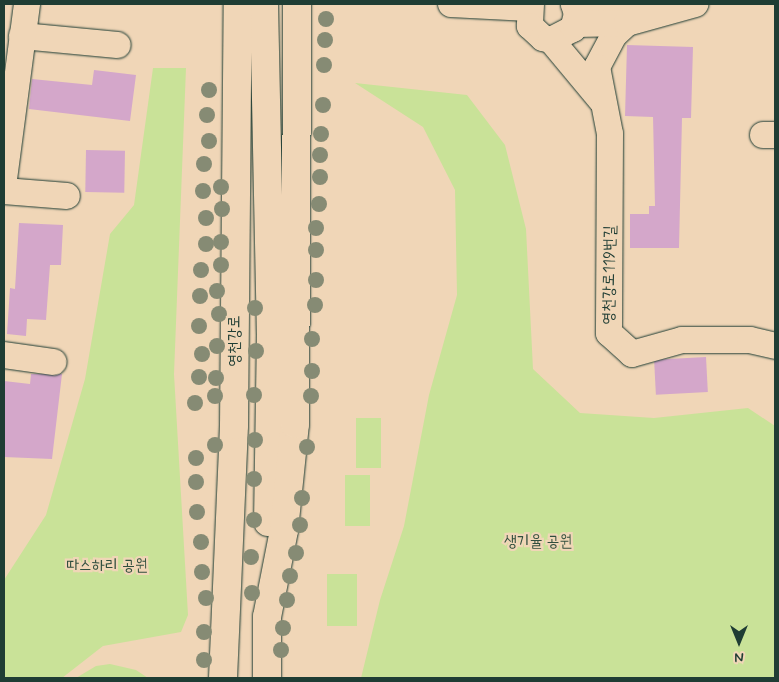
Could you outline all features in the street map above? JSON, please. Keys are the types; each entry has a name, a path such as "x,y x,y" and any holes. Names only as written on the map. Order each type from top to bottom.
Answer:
{"street":[{"path":"4,179 22,36 28,4"},
{"name":"영천강로","path":"223,678 234,425 238,4"},
{"path":"264,4 272,333 267,678"},
{"path":"267,617 284,530 295,424 297,4"},
{"path":"451,4 530,6 530,26 543,38 570,20 629,8 638,18"},
{"path":"597,67 614,35 638,18 695,4"},
{"name":"영천강로119번길","path":"570,20 597,67 601,100"},
{"name":"영천강로119번길","path":"570,20 601,100 610,134 609,333 632,354 682,340 750,340 775,346"},
{"path":"22,36 118,45"},
{"path":"4,191 67,196"},
{"path":"4,355 54,362"}],"green space":[{"name":"따스하리 공원","path":"153,68 186,68 174,374 188,615 181,632 103,646 62,678 4,678 4,580 46,515 85,379 110,234 134,205"},
{"name":"생기율 공원","path":"355,83 467,95 505,145 526,229 533,369 580,413 654,418 748,408 775,426 775,678 361,678 380,600 404,526 429,395 457,295 455,190 423,127"},
{"path":"356,418 381,418 381,468 356,468"},
{"path":"345,475 370,475 370,526 345,526"},
{"path":"327,574 357,574 357,626 327,626"},
{"path":"110,664 136,670 148,678 76,678 96,666"}],"building":[{"path":"627,45 693,47 691,118 682,118 679,248 630,248 630,214 649,214 649,206 655,206 653,117 625,116"},
{"path":"94,70 136,75 130,121 29,109 32,79 92,85"},
{"path":"86,150 125,151 124,193 85,192"},
{"path":"19,223 63,225 61,265 50,265 46,320 27,319 26,336 7,334 10,288 15,289"},
{"path":"706,357 708,392 656,395 654,360"},
{"path":"31,374 62,374 52,459 4,457 4,381 30,384"}]}
